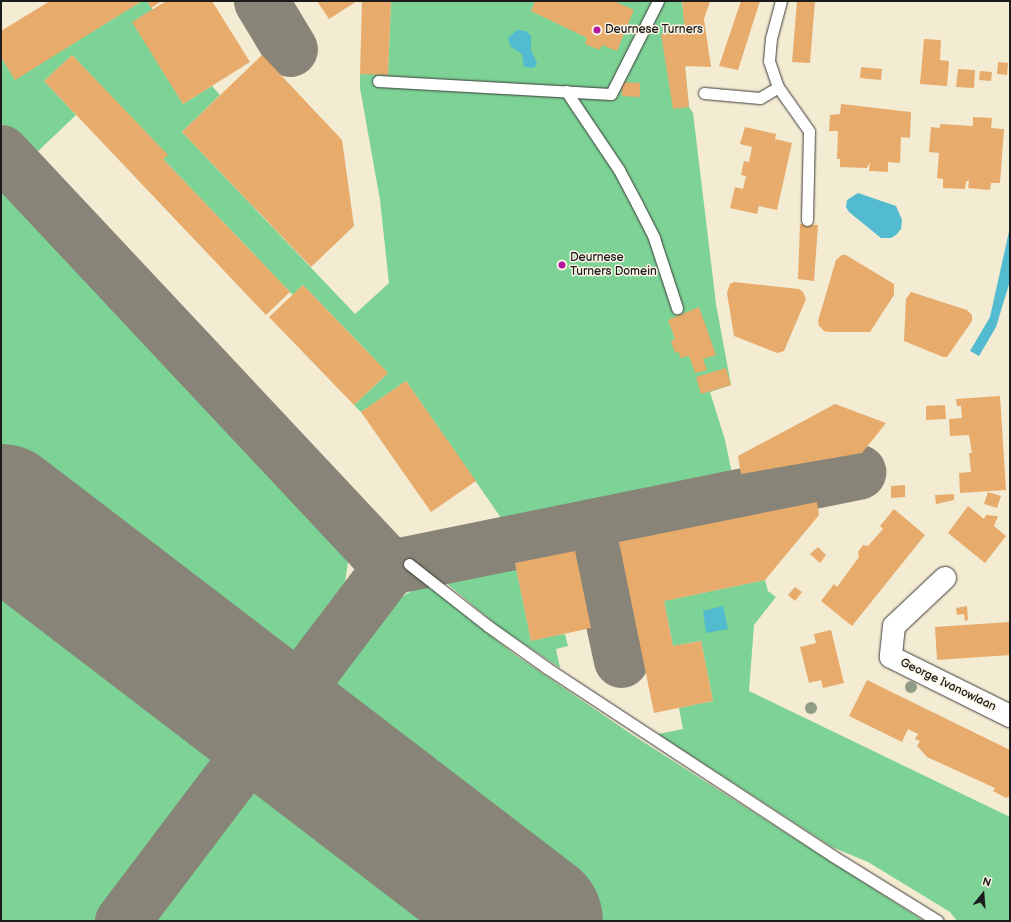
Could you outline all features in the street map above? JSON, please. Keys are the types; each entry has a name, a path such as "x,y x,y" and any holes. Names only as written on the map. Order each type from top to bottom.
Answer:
{"street":[{"name":"George Ivanowlaan","path":"945,578 894,626 891,657 1010,716"}],"lane":[{"path":"378,81 611,94 658,1"},
{"path":"781,1 769,52 772,74 778,87 809,131 807,220"},
{"path":"704,93 760,98 778,87"},
{"path":"566,92 619,170 637,204 654,238 676,308"},
{"path":"409,564 488,626 547,668 833,856 938,921"}],"green space":[{"name":"Deurnese Turners Domein","path":"142,1 147,1 153,10 133,22 183,104 212,86 220,95 182,132 355,314 389,283 380,200 360,88 360,74 388,74 391,1 682,1 689,65 685,67 689,107 693,113 716,304 731,385 710,392 725,440 733,478 506,525 406,381 361,412 354,405 388,373 303,285 293,295 290,292 163,159 167,155 72,55 44,81 76,115 33,156 1,123 1,57 15,79"},
{"path":"1,182 343,539 348,562 345,582 98,921 1,921"},
{"path":"515,563 531,640 565,634 568,646 556,649 560,668 499,627 439,577"},
{"path":"765,580 768,591 776,597 754,625 749,691 1010,817 1010,921 957,921 950,912 868,862 832,847 658,734 683,729 679,708 713,701 701,641 673,646 664,601"},
{"path":"421,587 429,587 514,654 634,736 924,921 151,921 386,609 406,594"}],"water":[{"path":"517,30 526,31 531,36 531,50 537,63 534,68 524,67 522,54 511,47 508,38"},
{"path":"858,193 896,206 902,220 901,229 896,235 891,238 881,238 849,212 846,207 847,200"},
{"path":"1010,227 1010,281 996,327 979,356 970,351 990,317"},
{"path":"723,606 728,629 706,633 703,611"}],"building":[{"path":"50,1 142,1 15,80 1,57 1,31"},
{"path":"147,1 162,1 151,8"},
{"path":"166,1 212,1 250,62 183,104 132,22"},
{"path":"317,1 357,1 329,19"},
{"path":"362,1 391,1 388,75 360,74"},
{"name":"Deurnese Turners","path":"535,1 614,1 634,10 617,51 602,45 600,50 585,44 587,38 531,11"},
{"path":"682,1 710,1 704,19 711,67 685,66 689,107 673,109 661,34 685,32"},
{"path":"741,1 760,1 738,70 719,66"},
{"path":"797,1 815,1 810,63 792,62"},
{"path":"924,39 941,40 940,60 949,61 947,86 920,84"},
{"path":"72,55 168,155 163,159 290,292 266,315 44,81"},
{"path":"262,55 342,140 354,226 311,267 182,132"},
{"path":"998,62 1008,63 1007,75 997,74"},
{"path":"861,67 882,69 881,80 860,78"},
{"path":"958,69 975,70 974,88 956,87"},
{"path":"980,71 992,72 991,81 979,80"},
{"path":"622,82 640,83 640,97 622,96"},
{"path":"841,104 911,112 910,138 901,137 900,163 888,162 888,172 869,171 870,162 867,168 840,167 840,159 837,159 838,131 829,131 830,115 840,114"},
{"path":"973,117 992,118 991,128 1004,129 1000,183 991,183 990,190 968,188 969,181 966,181 965,189 943,188 943,179 937,178 939,153 929,152 931,127 940,128 940,124 973,126"},
{"path":"745,127 776,134 775,139 792,143 777,210 759,206 757,214 730,208 735,187 743,189 746,176 741,175 744,161 749,162 752,147 740,144"},
{"path":"800,224 818,225 814,281 798,279"},
{"path":"842,255 846,255 894,284 894,295 870,332 829,332 824,331 819,326 818,321 836,260"},
{"path":"734,282 799,289 803,292 806,299 784,351 777,353 734,336 727,293 730,284"},
{"path":"303,285 388,373 354,405 269,317"},
{"path":"911,292 967,310 972,315 972,321 947,357 943,357 904,341 906,299"},
{"path":"699,307 716,355 703,359 707,370 695,373 689,356 680,358 679,352 675,353 671,341 675,339 668,320"},
{"path":"726,368 731,385 701,394 696,377"},
{"path":"406,381 476,481 431,512 361,412"},
{"path":"1000,396 1006,490 960,493 959,473 971,472 969,453 972,453 969,435 950,436 949,419 962,418 961,406 957,406 956,399"},
{"path":"835,404 886,423 862,453 741,474 738,456"},
{"path":"945,405 946,419 926,420 926,406"},
{"path":"905,485 905,497 891,498 891,486"},
{"path":"988,492 1001,496 997,508 984,504"},
{"path":"954,494 954,500 936,504 935,495"},
{"path":"817,502 819,515 765,580 664,601 673,646 701,641 713,701 654,713 619,542"},
{"path":"968,506 984,519 986,515 998,516 994,526 1006,536 985,563 948,533"},
{"path":"894,509 925,535 852,626 821,601 834,584 837,587 859,557 858,552 863,545 868,546 883,529 880,526"},
{"path":"818,547 826,555 820,563 810,554"},
{"path":"575,551 591,628 531,641 515,563"},
{"path":"795,587 802,592 795,601 788,595"},
{"path":"967,606 968,620 965,621 964,614 957,615 956,608"},
{"path":"1009,622 1010,655 937,660 935,627"},
{"path":"831,630 844,683 823,688 821,680 809,683 800,647 816,643 814,634"},
{"path":"867,680 1010,750 1010,796 1006,798 993,791 995,788 927,757 917,746 920,741 915,739 918,734 908,729 902,742 849,716"}],"taxiway":[{"path":"261,1 290,49"},
{"path":"1,152 390,567"},
{"path":"122,921 390,567 858,472"},
{"path":"592,526 621,660"}],"runway":[{"path":"1,513 534,921"}],"place":[{"name":"Deurnese Turners","path":"597,30"},
{"name":"Deurnese Turners Domein","path":"562,265"}]}
